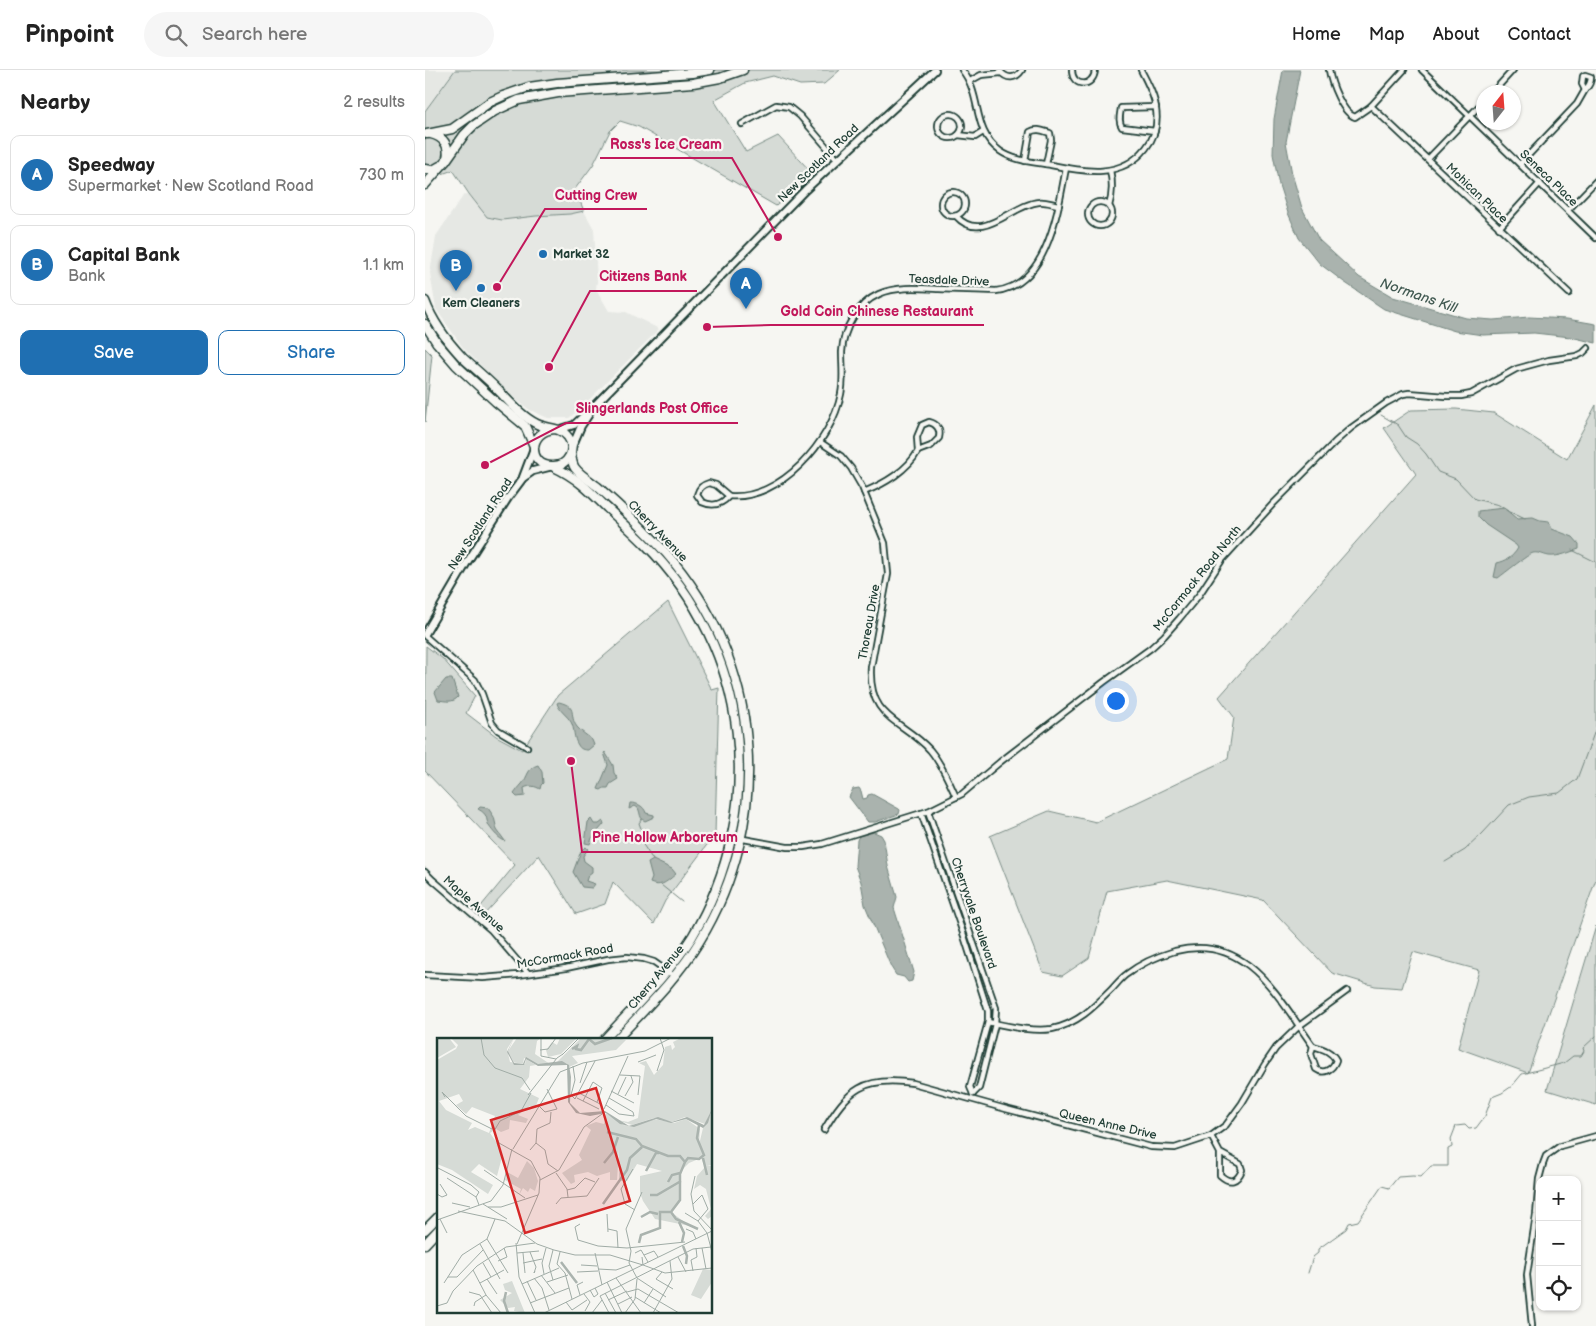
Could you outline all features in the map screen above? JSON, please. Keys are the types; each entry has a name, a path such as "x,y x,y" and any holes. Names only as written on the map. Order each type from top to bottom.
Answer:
{"main road":[{"path":"426,134 452,129 490,102 509,93 529,87 557,83 685,74 710,70"},
{"path":"425,184 464,135 478,122 495,111 519,100 558,93 693,83 720,78 743,70"},
{"path":"426,134 438,136 446,143 447,158"},
{"path":"425,169 433,170 442,165"},
{"path":"425,301 441,332 463,358 526,417 541,426 566,434 569,439 571,452 564,463 552,466 539,461 525,426 456,365 437,343 425,324"},
{"path":"534,447 535,440 544,431 557,430"},
{"name":"Cherry Avenue","path":"571,452 576,469 639,526 673,562 701,600 730,661 738,686 747,740 748,787 741,839 729,881 713,917 693,952 618,1038"},
{"name":"Cherry Avenue","path":"552,466 567,473 581,483 653,552 686,593 705,627 725,676 732,701 736,727 739,779 737,808 725,865 708,907 685,947 667,971 606,1038"},
{"path":"426,1230 437,1218"},
{"path":"425,1244 437,1232"}],"street":[{"name":"New Scotland Road","path":"557,430 574,425 595,405 837,159 935,70"},
{"path":"963,70 970,81 983,132 1000,151 1025,161 1066,168 1104,171 1128,164 1139,157 1149,144 1155,130 1157,121 1156,107 1141,70"},
{"path":"970,81 981,75 1000,71 1011,78 1018,75 1022,70"},
{"path":"1072,70 1074,79 1084,84 1094,77 1095,70"},
{"path":"1329,70 1344,109 1351,116 1355,117 1371,106 1404,70"},
{"name":"Seneca Place","path":"1422,70 1596,238"},
{"path":"1499,85 1513,70"},
{"path":"1520,164 1572,110 1585,90"},
{"path":"742,124 776,106 789,107 800,116 837,159"},
{"name":"Mohican Place","path":"1371,106 1569,293"},
{"path":"1155,130 1122,127 1119,123 1119,118 1121,108 1156,107"},
{"path":"1428,159 1476,109"},
{"path":"958,135 962,128 957,116 949,114 942,117 938,123 939,131 947,138 958,135 975,138 983,132"},
{"path":"1025,161 1030,132 1035,129 1050,133 1051,140 1046,164"},
{"name":"Teasdale Drive","path":"729,496 718,505 710,505 702,502 697,495 701,486 709,483 716,485 729,496 737,497 752,494 779,482 798,468 820,442 832,422 841,395 843,382 842,353 846,332 852,318 864,304 877,294 906,288 1006,290 1026,278 1038,262 1047,241 1059,205 1066,168"},
{"path":"1109,206 1101,202 1093,204 1089,215 1095,225 1102,226 1111,220 1112,212 1109,206 1113,196 1113,183 1110,170"},
{"path":"1569,210 1596,181"},
{"path":"1499,228 1540,183"},
{"path":"957,216 965,209 965,202 958,193 950,193 943,198 941,206 943,210 948,215 957,216 968,225 979,226 996,221 1040,201 1059,205"},
{"name":"McCormack Road North","path":"732,837 775,846 803,847 822,844 928,811 962,794 1165,636 1199,595 1222,560 1273,504 1351,428 1403,394 1461,396 1471,394 1516,369 1549,360 1577,356 1583,354 1588,348"},
{"name":"New Scotland Road","path":"571,452 581,426 595,405"},
{"path":"864,492 895,474 912,460 919,450 931,446 939,438 940,432 934,423 929,422 921,425 917,437 919,450"},
{"name":"Thoreau Drive","path":"820,442 841,456 851,468 864,492 885,544 888,567 886,589 871,667 870,680 873,692 884,712 893,722 918,739 931,751 947,776 956,797"},
{"name":"New Scotland Road","path":"425,635 487,530 523,478 534,447"},
{"name":"New Scotland Road","path":"523,478 533,471 552,466"},
{"path":"425,635 475,680 492,723 498,730 527,746"},
{"name":"Cherryvale Boulevard","path":"928,811 996,1008 995,1024"},
{"name":"Cherryvale Boulevard","path":"921,813 987,1004 988,1022"},
{"name":"Maple Avenue","path":"425,872 491,930 528,973"},
{"path":"942,874 949,872"},
{"path":"964,936 971,934"},
{"path":"972,1096 971,1087 988,1022 1026,1029 1051,1029 1075,1021 1096,1006 1126,974 1164,954 1186,948 1205,948 1234,955 1255,970 1271,987 1313,1046 1331,1052 1336,1060 1328,1071 1322,1072 1316,1069 1311,1054 1313,1046"},
{"name":"McCormack Road","path":"425,975 483,978 566,968 607,959 627,957 649,960 674,976"},
{"name":"Queen Anne Drive","path":"824,1130 846,1098 863,1086 881,1081 898,1081 972,1096 1151,1146 1175,1148 1211,1136 1226,1125 1276,1048 1299,1026 1347,991"},
{"path":"972,1096 979,1088 995,1024"},
{"path":"1211,1136 1220,1153 1219,1175 1225,1180 1236,1180 1242,1170 1240,1164 1220,1153"},
{"path":"1533,1326 1527,1275 1539,1179 1543,1164 1546,1156 1560,1146 1596,1136"}],"shaded area":[{"path":"425,70 455,70 425,111"},
{"path":"455,70 840,70 824,84 800,85 773,76 745,83 714,100 746,152 778,136 812,173 776,206 639,127 620,121 610,131 593,165 575,189 584,211 502,220 487,217 453,170 425,180 425,111"},
{"path":"1283,70 1300,70 1286,142 1292,174 1302,208 1319,240 1359,277 1393,297 1466,318 1493,320 1529,317 1567,319 1596,324 1596,343 1571,337 1534,333 1483,335 1455,331 1384,309 1320,264 1299,238 1288,213 1279,185 1273,154 1274,119"},
{"path":"469,194 487,217 502,220 584,211 594,229 596,289 609,311 626,312 659,329 569,418 548,418 530,410 515,399 464,349 436,309 430,273 436,236 463,196"},
{"path":"425,348 432,355 425,422"},
{"path":"1596,405 1596,879 1528,1073 1458,1048 1479,970 1413,952 1402,988 1375,986 1332,973 1263,900 1167,880 1107,891 1089,958 1062,976 1043,972 990,836 1049,811 1096,822 1228,759 1234,717 1219,697 1416,474 1384,428 1411,410 1456,409 1494,413 1567,459"},
{"path":"1504,508 1517,519 1533,518 1549,522 1552,529 1573,537 1579,544 1579,549 1553,556 1533,553 1498,578 1494,577 1497,563 1509,558 1518,548 1486,525 1478,517 1478,511"},
{"path":"668,602 712,690 719,688 715,834 665,901 654,924 613,882 605,904 576,914 539,855 482,917 477,911 515,865 425,771 426,646 443,659 475,696 466,713 496,736 522,750 558,695"},
{"path":"446,679 452,679 458,697 449,701 438,700 435,692"},
{"path":"557,703 569,706 574,723 592,740 594,745 588,750 582,749 579,746 575,739 572,725 559,708"},
{"path":"605,752 613,765 614,773 618,779 610,784 608,788 601,790 598,789 608,765"},
{"path":"538,765 542,772 543,783 540,789 532,786 526,787 524,788 525,796 517,797 514,794 530,770"},
{"path":"859,788 863,799 872,794 899,809 899,814 875,822 868,822 849,797 853,789"},
{"path":"630,803 640,805 646,813 654,815 654,817 643,820 638,808 635,806 629,809"},
{"path":"480,807 488,808 494,817 497,830 505,841 498,837 491,828 485,815 478,809"},
{"path":"591,819 594,824 599,824 603,821 604,824 592,838 590,844 585,843 588,822"},
{"path":"874,832 881,835 884,840 888,866 897,897 894,908 914,972 912,981 908,982 904,977 896,975 891,967 865,905 861,882 855,866 859,836"},
{"path":"585,847 588,849 583,856 584,861 592,867 592,872 588,875 586,881 595,884 592,888 582,887 573,872 581,851"},
{"path":"653,860 672,869 676,874 661,884 650,883 652,878 648,863"},
{"path":"1596,926 1596,1105 1547,1090"}],"waterway":[{"path":"1381,415 1398,425 1406,437 1417,444 1426,454 1438,472 1456,479 1475,499 1499,505 1503,508"},
{"path":"1506,510 1525,519"},
{"path":"1572,550 1596,562"},
{"path":"1445,862 1465,850 1509,805 1529,797 1559,793 1577,779 1596,728"},
{"path":"642,819 639,823 643,834 642,843 653,860"},
{"path":"661,885 682,902"},
{"path":"1308,1273 1313,1257 1318,1253 1318,1249 1346,1229 1349,1223 1358,1221 1382,1186 1389,1188 1398,1177 1421,1177 1431,1166 1448,1166 1448,1149 1452,1147 1451,1139 1456,1126 1465,1125 1469,1129 1476,1128 1485,1116 1492,1097 1512,1086 1522,1074 1564,1063 1573,1056 1581,1056 1584,1051 1583,1048 1596,1036"}],"place":[{"name":"Ross's Ice Cream","path":"778,237"},
{"name":"Market 32","path":"543,254"},
{"name":"Cutting Crew","path":"497,287"},
{"name":"Kem Cleaners","path":"481,288"},
{"name":"Capital Bank","path":"456,291"},
{"name":"Speedway","path":"746,309"},
{"name":"Gold Coin Chinese Restaurant","path":"707,327"},
{"name":"Citizens Bank","path":"549,367"},
{"name":"Slingerlands Post Office","path":"485,465"},
{"name":"Pine Hollow Arboretum","path":"571,761"}],"water label":[{"name":"Normans Kill","path":"1419,295"}]}
